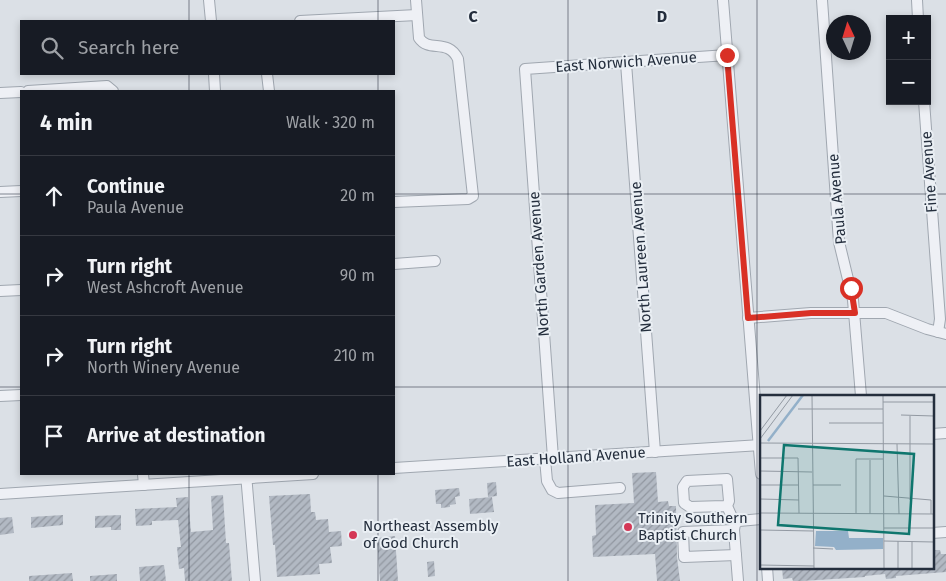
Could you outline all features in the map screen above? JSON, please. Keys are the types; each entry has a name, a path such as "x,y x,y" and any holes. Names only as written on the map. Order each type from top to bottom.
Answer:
{"street":[{"path":"209,0 211,20"},
{"path":"395,202 468,199 472,196 458,59 450,48 426,45 419,38 416,0"},
{"path":"723,0 760,445"},
{"name":"Paula Avenue","path":"822,0 839,242 851,288 855,313 861,395"},
{"path":"917,0 918,15"},
{"path":"320,20 417,15"},
{"name":"East Norwich Avenue","path":"525,69 727,55"},
{"name":"North Laureen Avenue","path":"626,63 655,452"},
{"name":"North Garden Avenue","path":"525,69 549,458 547,481 552,490 558,493 620,488"},
{"path":"214,75 215,90"},
{"path":"268,75 269,90"},
{"path":"43,90 105,86 112,90"},
{"path":"0,93 20,92"},
{"name":"Fine Avenue","path":"924,105 942,333"},
{"path":"0,192 20,191"},
{"path":"395,264 435,261"},
{"path":"0,291 20,290"},
{"path":"748,318 811,313 886,313 942,333"},
{"path":"0,396 20,395"},
{"name":"East Holland Avenue","path":"395,468 760,445"},
{"path":"143,475 144,485"},
{"path":"0,494 280,475"},
{"path":"247,476 255,581"},
{"path":"724,506 690,507 684,503 683,487 687,482 727,479 728,506 734,527 738,581"},
{"path":"736,555 684,557 683,532 734,527 739,521 760,519"},
{"path":"767,568 768,581"}],"building":[{"path":"656,472 658,502 668,501 669,506 676,506 677,557 680,581 657,581 655,554 593,557 592,536 596,535 595,505 634,503 632,473"},
{"path":"496,482 497,496 488,497 487,483"},
{"path":"459,488 460,496 455,497 456,504 441,508 441,504 436,504 435,490"},
{"path":"310,494 311,512 315,512 316,520 328,519 329,532 341,531 342,546 330,547 332,563 319,564 320,574 277,577 269,496"},
{"path":"223,495 226,543 229,543 232,581 185,581 184,568 179,569 177,547 181,547 178,520 152,521 152,525 136,526 135,509 177,507 176,498 188,497 191,532 213,530 211,496"},
{"path":"492,497 494,512 470,514 469,499"},
{"path":"63,515 63,525 31,528 31,517"},
{"path":"121,515 121,530 111,530 111,527 95,528 95,516"},
{"path":"12,517 14,533 0,535 0,518"},
{"path":"395,536 398,581 380,581 377,538"},
{"path":"934,550 940,550 941,554 946,554 946,572 896,576 896,578 886,579 885,574 802,581 793,581 792,578 783,579 782,568 934,568"},
{"path":"434,561 435,576 428,577 427,562"},
{"path":"164,565 166,581 140,581 139,567"},
{"path":"72,573 73,581 29,581 29,576"},
{"path":"117,574 117,581 90,581 90,576"}],"place":[{"name":"Trinity Southern Baptist Church","path":"628,527"},
{"name":"Northeast Assembly of God Church","path":"353,535"}],"route":[{"path":"727,55 748,318 811,313 855,313 851,288"}]}
